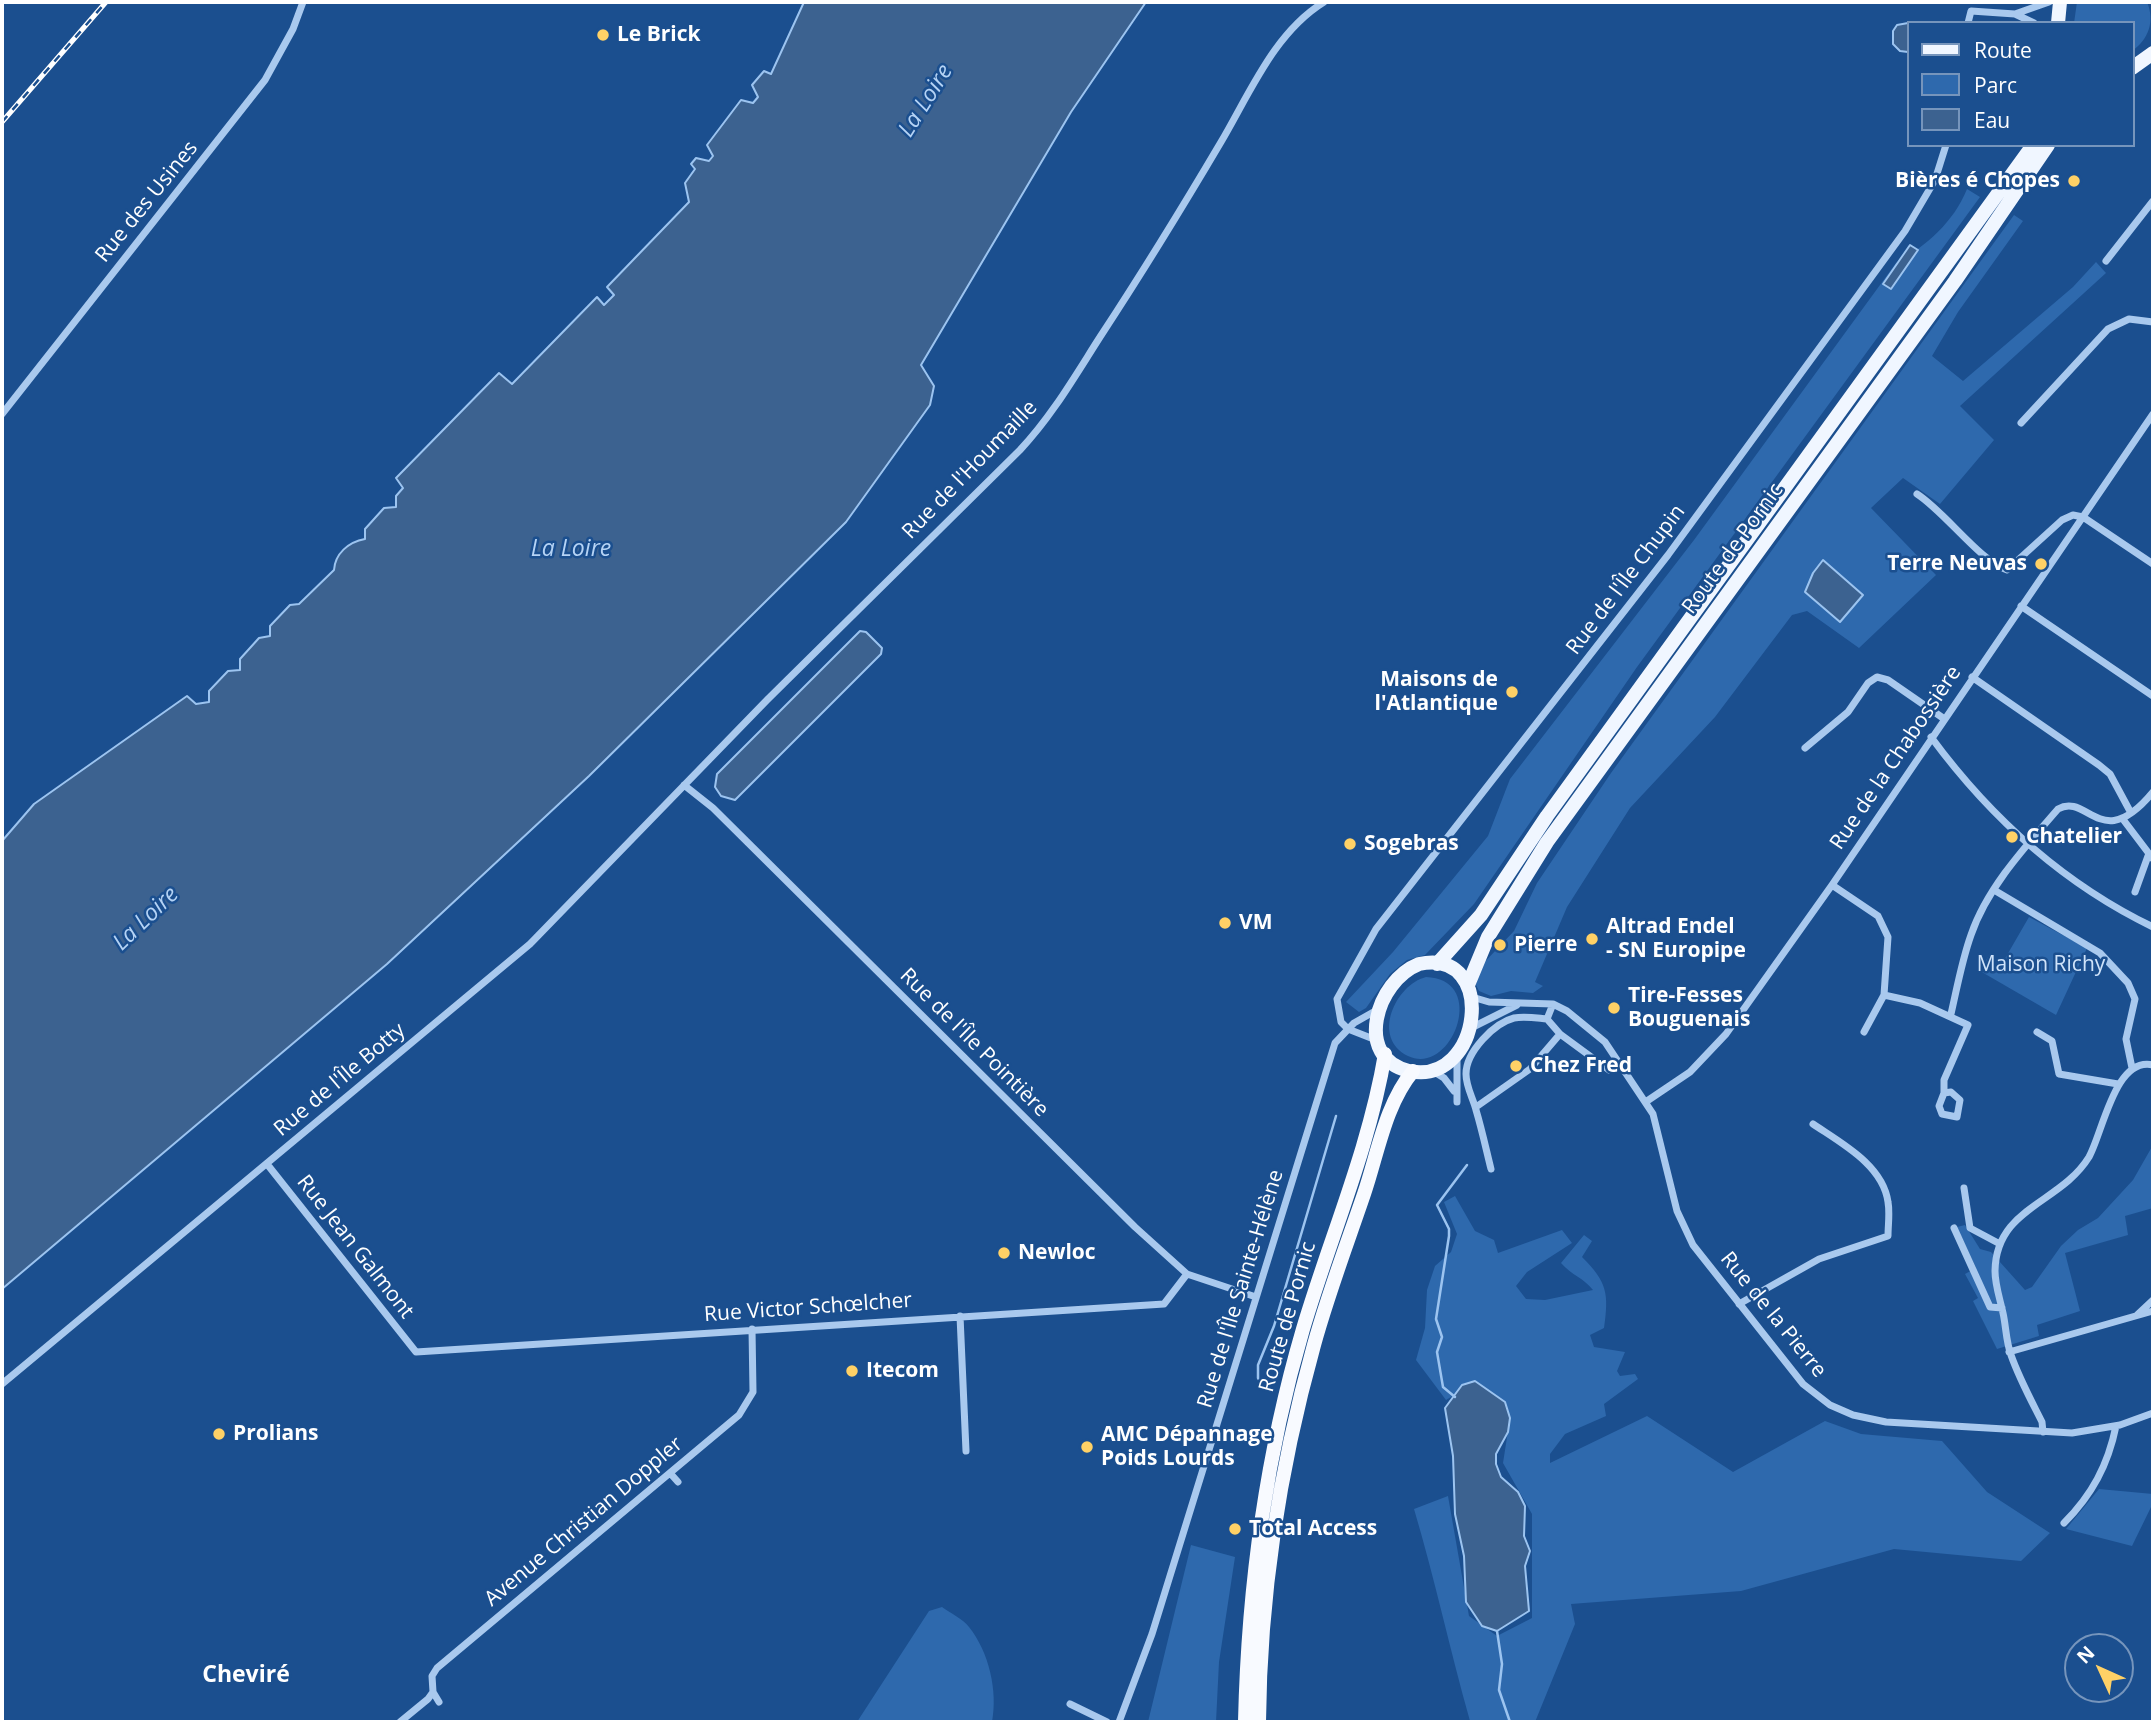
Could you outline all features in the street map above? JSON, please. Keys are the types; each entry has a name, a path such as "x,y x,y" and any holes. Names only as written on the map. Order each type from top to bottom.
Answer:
{"highway":[{"name":"Route de Pornic","path":"1245,1722 1255,1576 1283,1410 1302,1332 1362,1148 1382,1048"},
{"name":"Route de Pornic","path":"1259,1722 1263,1630 1287,1456 1297,1411 1336,1271 1386,1124 1398,1094 1413,1071"}],"main road":[{"path":"2058,21 2060,2"},
{"path":"2134,67 2153,53"},
{"name":"Route de Pornic","path":"1437,964 1481,915 1547,816 2032,147"},
{"name":"Route de Pornic","path":"1470,991 1472,968 1488,937 1547,842 1955,281 2047,147"},
{"path":"1419,964 1437,964 1452,969 1470,991 1471,1028 1457,1052 1432,1070 1413,1071 1401,1068 1382,1048 1378,1010 1386,990 1400,975 1419,964"}],"street":[{"name":"Rue des Usines","path":"2,414 265,80 293,29 303,2"},
{"name":"Rue de l'Houmaille","path":"684,785 1038,429 1166,234 1273,53 1296,24 1324,2"},
{"path":"2015,14 2049,2"},
{"path":"1969,21 1972,11 2015,14 2030,21"},
{"path":"1995,21 1998,13"},
{"name":"Rue de l'Île Chupin","path":"1348,1029 1341,1022 1337,999 1376,929 1668,555 1905,231 1935,180 1945,147"},
{"path":"2106,261 2153,201"},
{"path":"2021,424 2108,329 2129,318 2153,322"},
{"name":"Rue de la Chabossière","path":"1647,1101 1690,1072 1726,1034 1832,885 1943,718 2153,414"},
{"path":"1917,494 1933,504 1985,555 2007,570 2062,520 2073,515 2083,517 2153,564"},
{"path":"2021,606 2153,695"},
{"path":"1805,748 1848,712 1868,683 1877,677 1888,680 1943,718"},
{"path":"1972,677 2110,774 2131,813"},
{"path":"1931,737 1985,803 2028,843 2074,882 2153,928"},
{"name":"Rue de l'Île Botty","path":"2,1384 530,944 684,785"},
{"name":"Rue de l'Île Pointière","path":"684,785 713,808 1135,1227 1187,1274 1256,1297"},
{"path":"1951,1014 1971,934 1994,890 2028,843 2064,806 2110,822 2131,813 2153,792"},
{"path":"2122,818 2151,858 2135,892"},
{"path":"1832,885 1878,916 1885,925 1889,952 1884,995 1864,1032"},
{"path":"1994,890 2100,953 2128,984 2135,999 2126,1040 2132,1068"},
{"path":"1470,991 1489,1002 1553,1004 1547,1019"},
{"path":"1884,995 1951,1014 1968,1025 1944,1080 1944,1093"},
{"path":"1471,1028 1500,1011 1524,1003"},
{"name":"Rue de la Pierre","path":"1553,1004 1579,1020 1605,1042 1647,1101 1664,1148 1681,1219 1693,1245 1803,1384 1846,1412 1886,1422 2072,1433 2116,1426 2153,1413"},
{"path":"1378,1010 1348,1029 1382,1048"},
{"path":"1491,1169 1476,1107 1468,1091 1466,1071 1471,1056 1492,1031 1516,1018 1547,1019 1560,1034 1609,1070"},
{"name":"Rue de l'Île Sainte-Hélène","path":"1119,1722 1153,1634 1335,1044 1348,1029"},
{"path":"2037,1032 2052,1041 2059,1074 2118,1084"},
{"path":"1476,1107 1530,1069 1560,1034"},
{"path":"1457,1052 1457,1102"},
{"path":"2043,1432 2042,1422 2009,1352 1995,1271 2003,1233 2018,1216 2059,1189 2085,1162 2118,1084 2132,1068 2153,1065"},
{"path":"1432,1070 1444,1078 1455,1092"},
{"path":"1739,1304 1819,1259 1888,1236 1888,1200 1880,1181 1861,1158 1813,1124"},
{"name":"Rue Jean Galmont","path":"267,1164 416,1352"},
{"path":"1964,1188 1970,1228 2000,1244"},
{"path":"1954,1228 1990,1307 2002,1308"},
{"name":"Rue Victor Schœlcher","path":"416,1352 1164,1304 1187,1274"},
{"path":"2137,1315 2153,1300"},
{"path":"2009,1352 2153,1311"},
{"path":"960,1316 966,1451"},
{"name":"Avenue Christian Doppler","path":"400,1722 433,1692 432,1676 437,1668 739,1415 751,1398 752,1329"},
{"path":"2064,1523 2079,1508 2100,1475 2116,1426"},
{"path":"670,1473 678,1482"},
{"path":"433,1692 439,1702"},
{"path":"1070,1704 1107,1722"}],"green space":[{"path":"2077,2 2147,2 2150,16 2149,29 2143,41 2134,49 2134,21 2074,21"},
{"path":"1967,189 1980,197 1637,667 1474,904 1425,955 1407,960 1390,974 1366,1008 1359,1012 1346,1002 1393,952 1488,836 1510,779 1694,540 1896,263 1918,249 1947,223"},
{"path":"2014,215 2023,221 1958,312 1932,356 1963,381 2073,287 2096,262 2106,273 1960,406 1994,440 1940,504 1903,478 1871,508 1936,575 1859,648 1807,611 1792,615 1715,717 1630,808 1567,907 1535,982 1543,986 1533,993 1511,991 1491,996 1479,991 1476,985 1478,969 1514,931 1537,883 1611,773"},
{"name":"Maison Richy","path":"2029,917 2087,948 2056,1015 1980,971 1989,955 2003,962"},
{"path":"1426,977 1445,982 1456,993 1460,1008 1450,1041 1438,1053 1424,1059 1408,1056 1397,1048 1389,1025 1397,1001 1405,990"},
{"path":"2153,1145 2153,1208 2125,1216 2128,1235 2065,1253 2080,1311 2037,1325 2039,1336 1997,1349 1973,1301 1978,1298 1965,1274 1976,1268 1957,1227 1965,1225 1980,1249 1991,1252 2025,1290 2032,1287 2061,1246 2078,1230 2098,1218 2133,1180"},
{"path":"1455,1196 1475,1231 1494,1240 1498,1253 1562,1230 1572,1243 1527,1272 1516,1286 1526,1299 1545,1300 1593,1290 1561,1263 1584,1235 1592,1241 1582,1257 1597,1274 1606,1297 1604,1328 1590,1335 1594,1347 1625,1352 1617,1371 1620,1376 1635,1374 1638,1379 1604,1404 1606,1416 1565,1434 1550,1454 1550,1463 1647,1416 1733,1472 1825,1421 1861,1434 1942,1441 1987,1492 2050,1533 2021,1561 1894,1549 1741,1591 1571,1604 1575,1624 1535,1722 1470,1721 1414,1509 1448,1496 1469,1616 1497,1636 1532,1618 1532,1514 1503,1463 1510,1418 1505,1403 1476,1382 1446,1400 1416,1360 1425,1328 1427,1290 1435,1266 1451,1252 1457,1234 1444,1202"},
{"path":"2099,1489 2153,1494 2153,1503 2132,1546 2066,1529"},
{"path":"1191,1545 1235,1557 1219,1662 1216,1722 1148,1722"},
{"path":"942,1607 966,1624 982,1648 993,1685 992,1722 857,1722 929,1611"}],"water":[{"name":"La Loire","path":"804,2 1146,2 1071,112 921,365 934,386 930,405 846,522 589,776 387,964 2,1289 2,841 34,804 187,696 196,704 209,702 209,691 228,671 240,670 240,659 259,638 270,636 270,626 290,605 299,604 334,570 337,559 344,550 365,539 365,529 384,508 396,507 396,496 403,488 396,478 499,373 512,384 597,297 604,305 614,295 607,287 689,202 685,183 695,169 691,164 696,158 709,161 713,156 707,145 741,100 753,103 758,97 752,85 764,71 771,74"},
{"path":"1906,23 1906,52 1900,51 1893,44 1893,31 1897,25"},
{"path":"1910,245 1918,250 1891,289 1883,284"},
{"path":"1823,560 1863,595 1840,622 1805,592 1813,573"},
{"path":"860,631 866,632 882,648 881,654 735,800 721,796 715,787 717,774"},
{"path":"1475,1381 1505,1402 1510,1418 1508,1432 1496,1454 1496,1464 1501,1477 1518,1492 1525,1506 1524,1536 1530,1551 1525,1566 1529,1611 1497,1631 1482,1626 1466,1602 1464,1556 1455,1514 1453,1456 1445,1408 1462,1385"}],"waterway":[{"path":"1263,1387 1258,1378 1258,1365 1274,1326 1336,1116"},
{"path":"1455,1397 1443,1387 1437,1352 1442,1337 1436,1319 1449,1236 1449,1229 1437,1205 1467,1165"},
{"path":"1497,1631 1502,1664 1499,1690 1510,1722"}],"railway":[{"path":"2,122 106,2"}],"place":[{"name":"Le Brick","path":"603,35"},
{"name":"Bières é Chopes","path":"2074,181"},
{"name":"Terre Neuvas","path":"2041,564"},
{"name":"Maisons de l'Atlantique","path":"1512,692"},
{"name":"Chatelier","path":"2012,837"},
{"name":"Sogebras","path":"1350,844"},
{"name":"VM","path":"1225,923"},
{"name":"Altrad Endel - SN Europipe","path":"1592,939"},
{"name":"Pierre","path":"1500,945"},
{"name":"Tire-Fesses Bouguenais","path":"1614,1008"},
{"name":"Chez Fred","path":"1516,1066"},
{"name":"Newloc","path":"1004,1253"},
{"name":"Itecom","path":"852,1371"},
{"name":"Prolians","path":"219,1434"},
{"name":"AMC Dépannage Poids Lourds","path":"1087,1447"},
{"name":"Total Access","path":"1235,1529"}],"district":[{"name":"Cheviré","path":"246,1675"}]}
